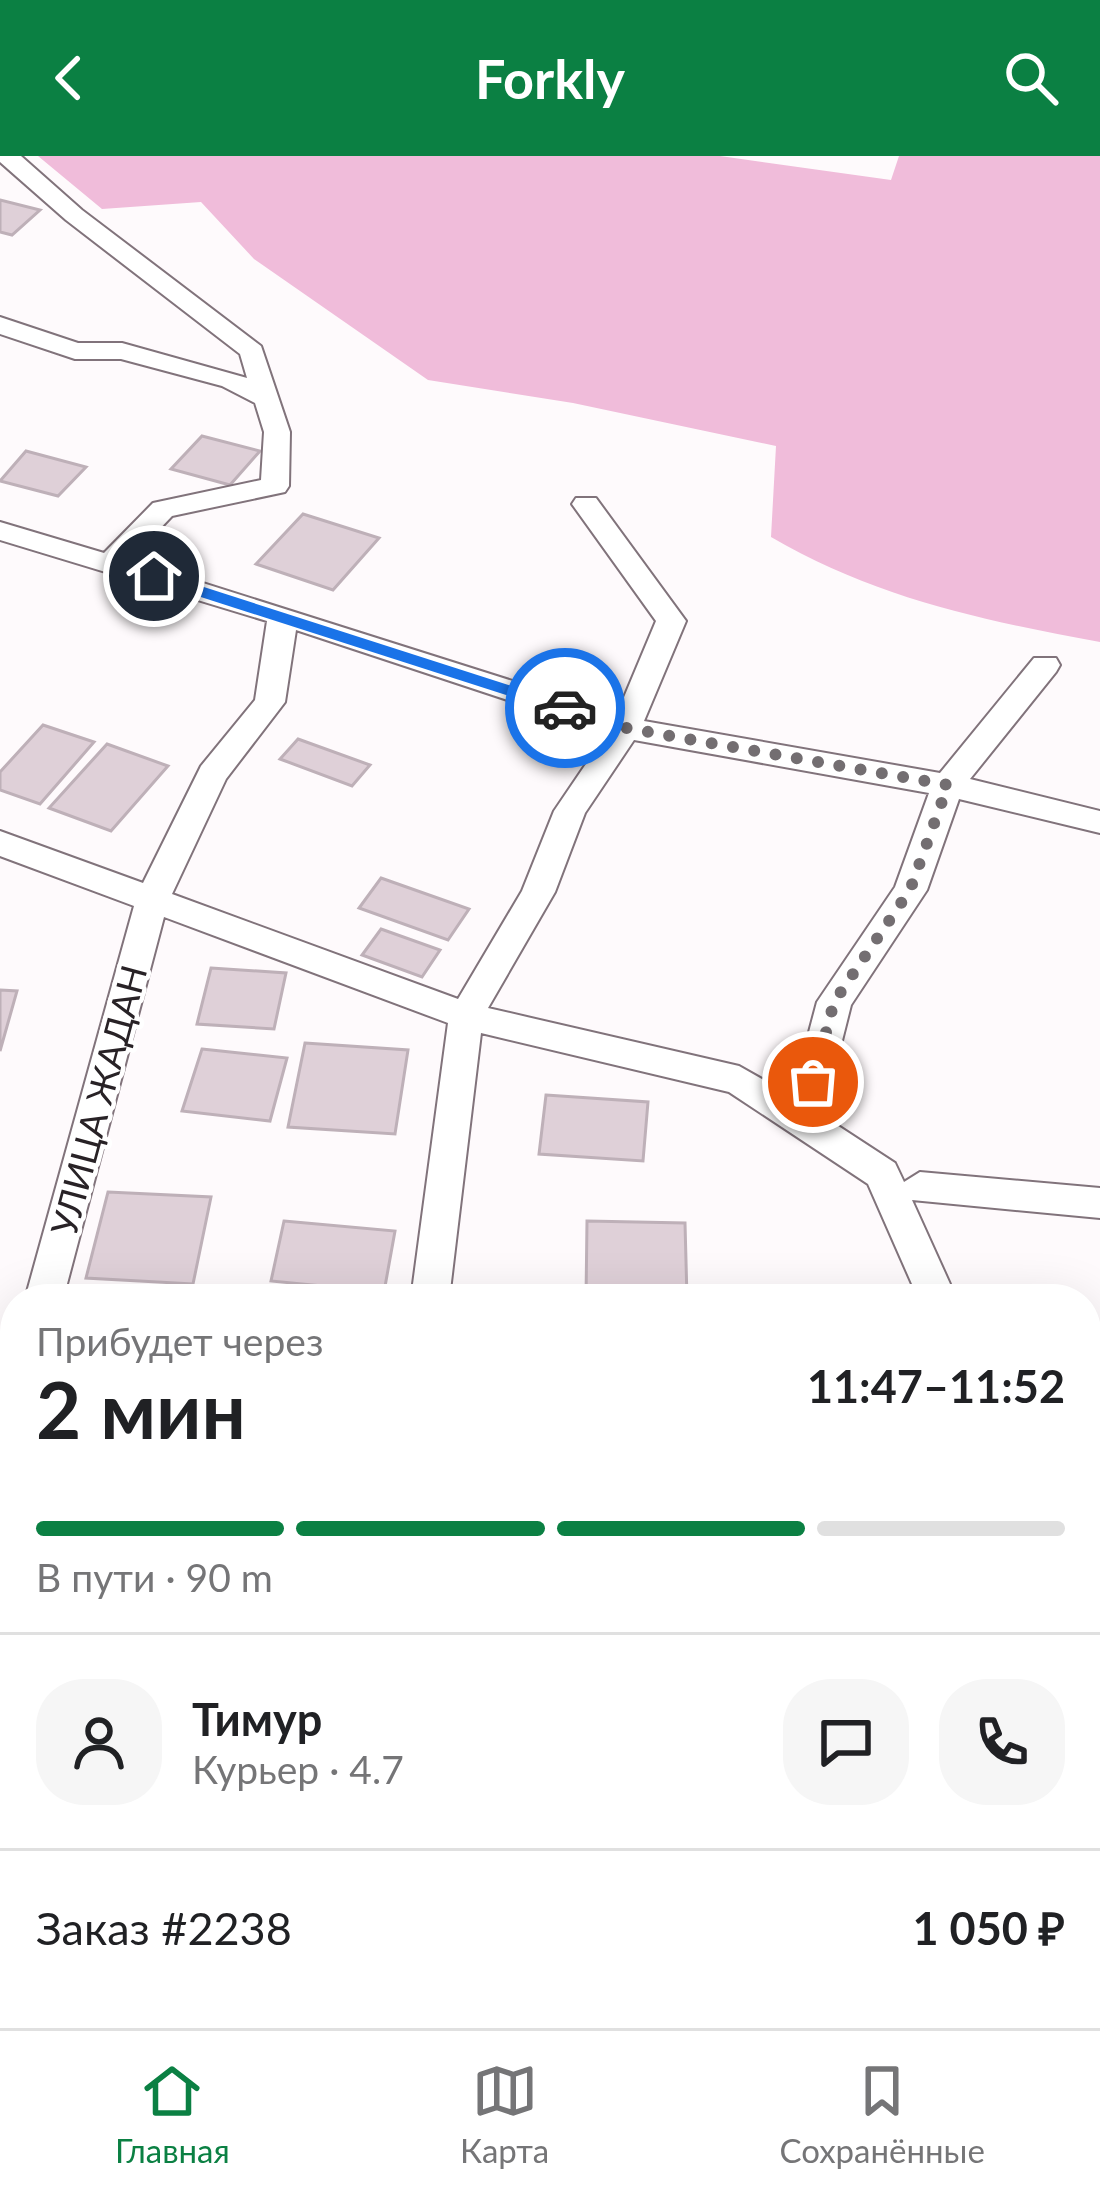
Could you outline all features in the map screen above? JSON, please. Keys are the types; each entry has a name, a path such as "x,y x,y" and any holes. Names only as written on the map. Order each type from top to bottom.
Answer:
{"street":[{"path":"7,156 74,215 252,351 277,432 275,486 163,509 111,563"},
{"path":"0,325 75,351 122,351 231,380 267,399"},
{"path":"432,1284 466,1016 538,892 570,811 626,728 671,621 586,504"},
{"path":"0,531 283,616 626,728 948,785 1100,822"},
{"name":"УЛИЦА ЖАДАН","path":"48,1284 152,901 212,774 270,702 283,616"},
{"path":"803,1122 834,1002 910,890 948,785 1045,665"},
{"path":"0,843 466,1016 739,1080 882,1174 931,1284"},
{"path":"920,1187 1100,1203"}],"shaded area":[{"path":"38,156 720,156 891,180 899,156 1100,156 1100,642 930,604 810,558 771,537 776,446 573,403 428,380 254,259 201,202 102,209"}],"building":[{"path":"0,200 40,210 12,235 0,232"},
{"path":"202,436 260,451 230,485 171,469"},
{"path":"26,451 86,467 58,496 0,481"},
{"path":"303,514 379,538 333,590 256,564"},
{"path":"43,725 94,742 40,804 0,790 0,772"},
{"path":"298,739 370,765 352,786 280,759"},
{"path":"107,744 168,766 111,831 49,808"},
{"path":"381,878 469,909 448,940 359,908"},
{"path":"381,929 440,950 422,977 362,955"},
{"path":"211,968 286,973 274,1029 197,1024"},
{"path":"0,990 17,991 0,1051"},
{"path":"305,1043 408,1050 395,1134 288,1127"},
{"path":"202,1049 287,1058 270,1121 182,1111"},
{"path":"546,1095 648,1102 643,1161 539,1154"},
{"path":"108,1192 211,1197 193,1284 86,1278"},
{"path":"284,1221 395,1231 385,1284 271,1281"},
{"path":"587,1221 685,1223 687,1284 586,1284"}],"way so far":[{"path":"565,708 626,728 948,785 910,890 834,1002 813,1082"}],"route":[{"path":"154,576 565,708"}]}
